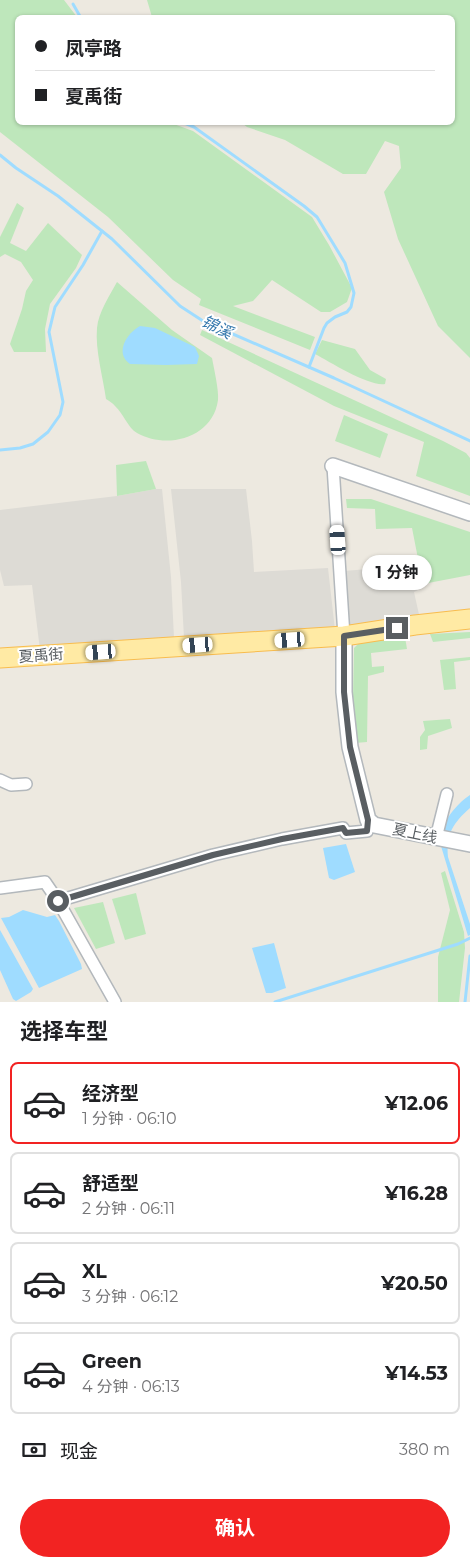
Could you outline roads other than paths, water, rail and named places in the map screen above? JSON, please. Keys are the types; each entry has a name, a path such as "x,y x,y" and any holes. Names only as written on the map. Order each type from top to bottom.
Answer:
{"main road":[{"name":"夏禹街","path":"0,658 344,636 470,619"}],"street":[{"path":"58,901 213,855 282,839 343,828 346,833 367,831 368,820 350,747 344,692 344,636 333,466 470,513"},
{"path":"0,780 11,785 26,784"},
{"path":"436,838 447,794"},
{"name":"夏上线","path":"368,820 374,825 470,844"},
{"path":"0,888 45,882 58,901 115,1002"}],"water":[{"path":"140,326 155,328 195,347 199,356 197,364 130,364 123,354 124,344 131,333"},
{"path":"470,795 470,808 455,824 448,842 448,857 470,924 470,935 468,936 441,846 441,832 457,806"},
{"path":"346,844 355,872 334,880 329,878 323,848"},
{"path":"23,910 47,917 55,915 82,969 39,988 1,918 9,917"},
{"path":"0,930 33,989 16,1001 13,999 0,970"},
{"path":"274,943 286,988 266,993 252,948"}],"waterway":[{"path":"73,4 79,15"},
{"path":"189,125 317,217 345,263 354,293 351,307 347,312 327,323 309,367"},
{"name":"锦溪","path":"0,155 58,196 112,239 180,306 203,321 334,378 470,441"},
{"path":"0,450 20,448 33,444 48,432 60,415 63,402 49,332 55,307 83,265 102,231"},
{"path":"275,1002 458,944 470,938"},
{"path":"465,1002 470,956"}]}
